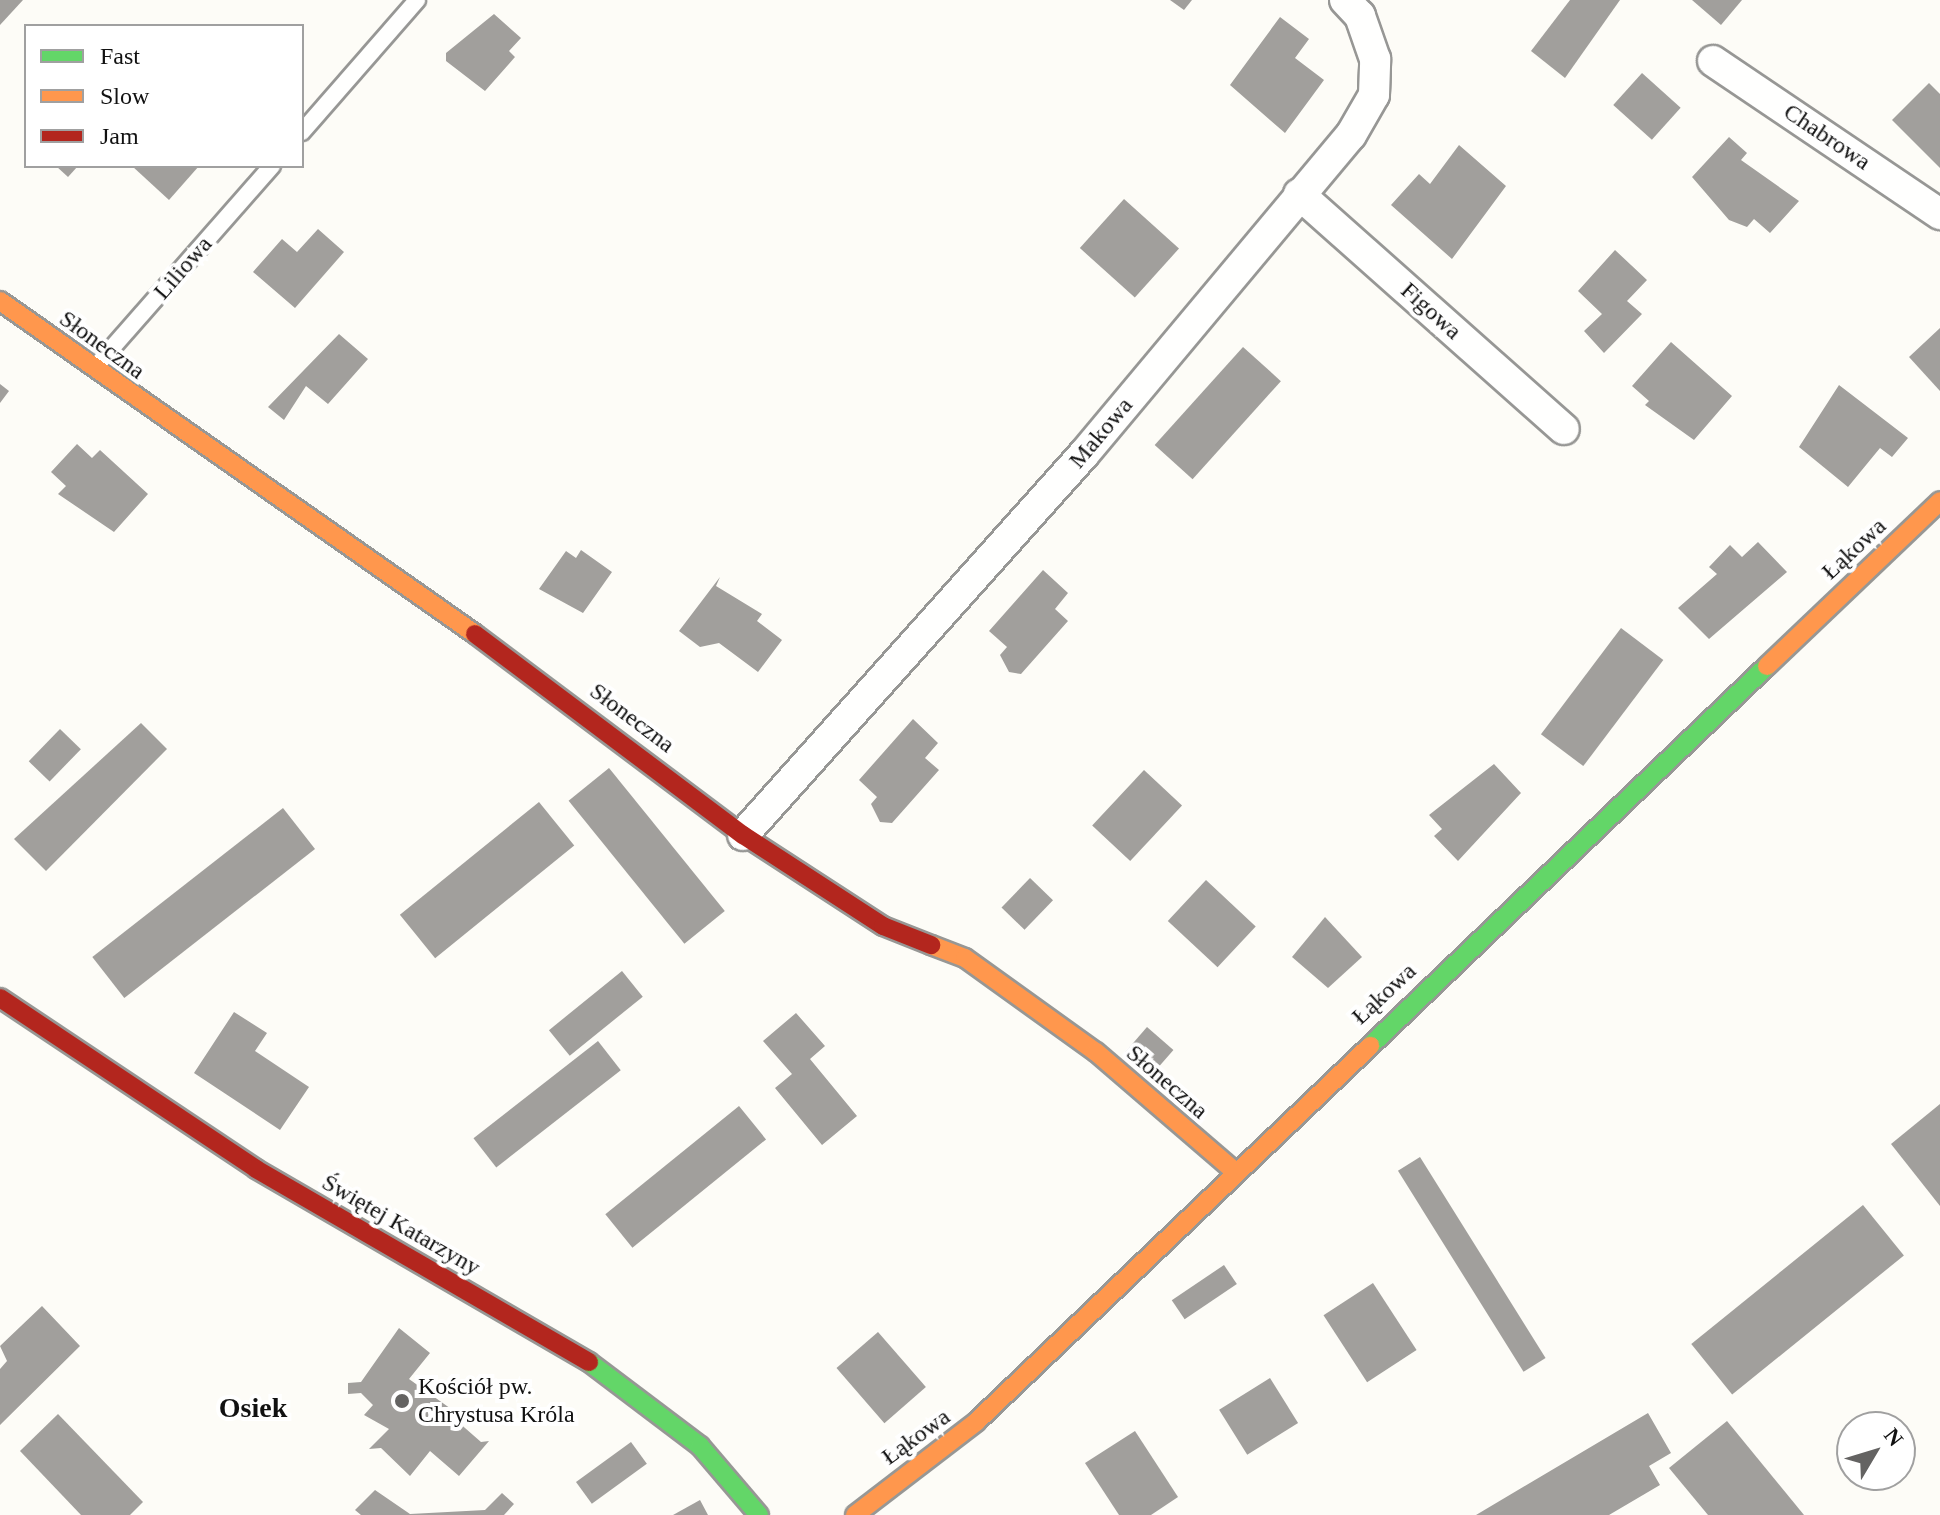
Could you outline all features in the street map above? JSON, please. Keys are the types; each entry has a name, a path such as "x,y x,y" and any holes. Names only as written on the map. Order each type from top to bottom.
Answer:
{"street":[{"name":"Makowa","path":"743,835 1084,454 1351,135 1374,95 1375,59 1360,16 1345,0"},
{"name":"Chabrowa","path":"1713,61 1940,214"},
{"name":"Figowa","path":"1299,194 1564,429"},
{"name":"Słoneczna","path":"0,301 94,370 603,724 743,835 883,926 965,958 1096,1052 1233,1170"},
{"name":"Łąkowa","path":"855,1515 976,1422 1233,1170 1940,501"},
{"name":"Świętej Katarzyny","path":"0,998 256,1169 598,1367 700,1446 759,1515"}],"lane":[{"path":"304,130 417,0"},
{"name":"Liliowa","path":"94,370 270,168"}],"building":[{"path":"0,0 23,0 0,25"},
{"path":"1170,0 1192,0 1184,10"},
{"path":"1570,0 1620,0 1565,78 1531,51"},
{"path":"1692,0 1742,0 1721,25"},
{"path":"494,14 521,38 509,51 515,57 485,91 446,61 446,53"},
{"path":"1280,17 1309,39 1295,58 1324,80 1285,133 1230,85"},
{"path":"1642,73 1681,108 1652,140 1613,105"},
{"path":"1929,83 1940,94 1940,168 1892,120"},
{"path":"1729,137 1747,153 1741,160 1799,201 1770,233 1754,219 1747,227 1729,220 1692,177"},
{"path":"1459,145 1506,186 1452,259 1391,205 1419,174 1430,184"},
{"path":"58,168 76,168 68,177"},
{"path":"134,168 197,168 169,200"},
{"path":"1124,199 1179,249 1135,298 1080,248"},
{"path":"318,229 344,252 295,308 253,272 282,239 297,252"},
{"path":"1615,250 1647,280 1627,301 1642,314 1604,353 1584,331 1602,314 1578,291"},
{"path":"1940,328 1940,391 1909,357"},
{"path":"339,334 368,359 328,404 306,386 284,420 268,407"},
{"path":"1671,342 1732,396 1694,440 1645,405 1649,401 1632,386"},
{"path":"1243,347 1281,381 1193,479 1155,445"},
{"path":"0,384 9,391 0,403"},
{"path":"1839,385 1908,438 1892,457 1880,448 1848,487 1799,447"},
{"path":"77,444 92,458 100,450 148,494 114,532 58,494 66,486 51,472"},
{"path":"1758,542 1787,572 1709,639 1678,608 1717,574 1709,567 1730,545 1742,557"},
{"path":"581,550 612,572 583,613 539,589 566,551 576,558"},
{"path":"1043,570 1068,593 1055,609 1068,621 1021,674 1009,672 1000,655 1007,647 989,631"},
{"path":"720,577 716,586 762,614 757,621 782,640 758,672 719,643 700,647 679,631"},
{"path":"1621,628 1663,660 1583,766 1541,734"},
{"path":"913,719 938,743 925,758 939,770 892,823 880,822 871,804 877,797 859,780"},
{"path":"141,723 167,749 46,871 14,839"},
{"path":"60,729 81,749 50,782 29,761"},
{"path":"1494,764 1521,793 1458,861 1434,836 1442,829 1429,815"},
{"path":"609,768 725,911 684,944 569,801"},
{"path":"1144,770 1182,805 1130,861 1092,826"},
{"path":"539,802 574,846 435,958 400,915"},
{"path":"283,808 315,849 124,998 92,957"},
{"path":"1030,878 1053,900 1025,930 1002,907"},
{"path":"1206,880 1256,926 1218,967 1168,921"},
{"path":"1325,917 1362,957 1328,988 1292,957"},
{"path":"622,971 643,997 570,1056 549,1030"},
{"path":"234,1012 267,1033 255,1051 309,1087 280,1130 194,1073"},
{"path":"796,1013 825,1046 810,1059 857,1116 822,1145 775,1088 792,1074 763,1041"},
{"path":"1147,1027 1173,1050 1152,1075 1125,1052"},
{"path":"598,1041 621,1070 496,1167 473,1138"},
{"path":"1940,1104 1940,1206 1891,1144"},
{"path":"739,1106 766,1139 632,1248 605,1214"},
{"path":"1420,1157 1546,1358 1524,1372 1398,1171"},
{"path":"1863,1205 1904,1256 1732,1395 1691,1344"},
{"path":"1224,1265 1237,1284 1185,1319 1172,1300"},
{"path":"1373,1283 1417,1350 1367,1382 1324,1315"},
{"path":"42,1306 80,1346 0,1425 0,1369 7,1361 0,1346"},
{"name":"Kościół pw. Chrystusa Króla","path":"399,1328 430,1353 409,1379 461,1416 457,1421 481,1442 489,1441 459,1476 430,1451 410,1476 381,1448 369,1449 389,1429 364,1415 373,1405 361,1393 348,1394 348,1383 361,1382"},
{"path":"878,1332 926,1387 884,1423 836,1368"},
{"path":"1270,1378 1298,1423 1247,1455 1219,1410"},
{"path":"1648,1413 1671,1453 1649,1466 1660,1485 1609,1515 1476,1515"},
{"path":"58,1414 143,1502 130,1515 81,1515 20,1451"},
{"path":"1727,1421 1804,1515 1708,1515 1669,1468"},
{"path":"1135,1431 1178,1497 1151,1515 1119,1515 1085,1463"},
{"path":"631,1442 647,1464 592,1504 576,1482"},
{"path":"375,1490 410,1514 485,1510 502,1493 514,1504 504,1515 361,1515 355,1510"},
{"path":"700,1500 708,1515 673,1515"}],"traffic: fast":[{"path":"1370,1046 1767,666"},
{"path":"589,1362 700,1446 759,1515"}],"traffic: slow":[{"path":"0,301 475,634"},
{"path":"1767,666 1940,501"},
{"path":"931,945 965,958 1096,1052 1233,1170"},
{"path":"855,1515 976,1422 1370,1046"}],"traffic: jam":[{"path":"475,634 743,835 883,926 931,945"},
{"path":"0,998 256,1169 589,1362"}],"place":[{"name":"Kościół pw. Chrystusa Króla","path":"402,1401"}],"district":[{"name":"Osiek","path":"253,1408"}]}
